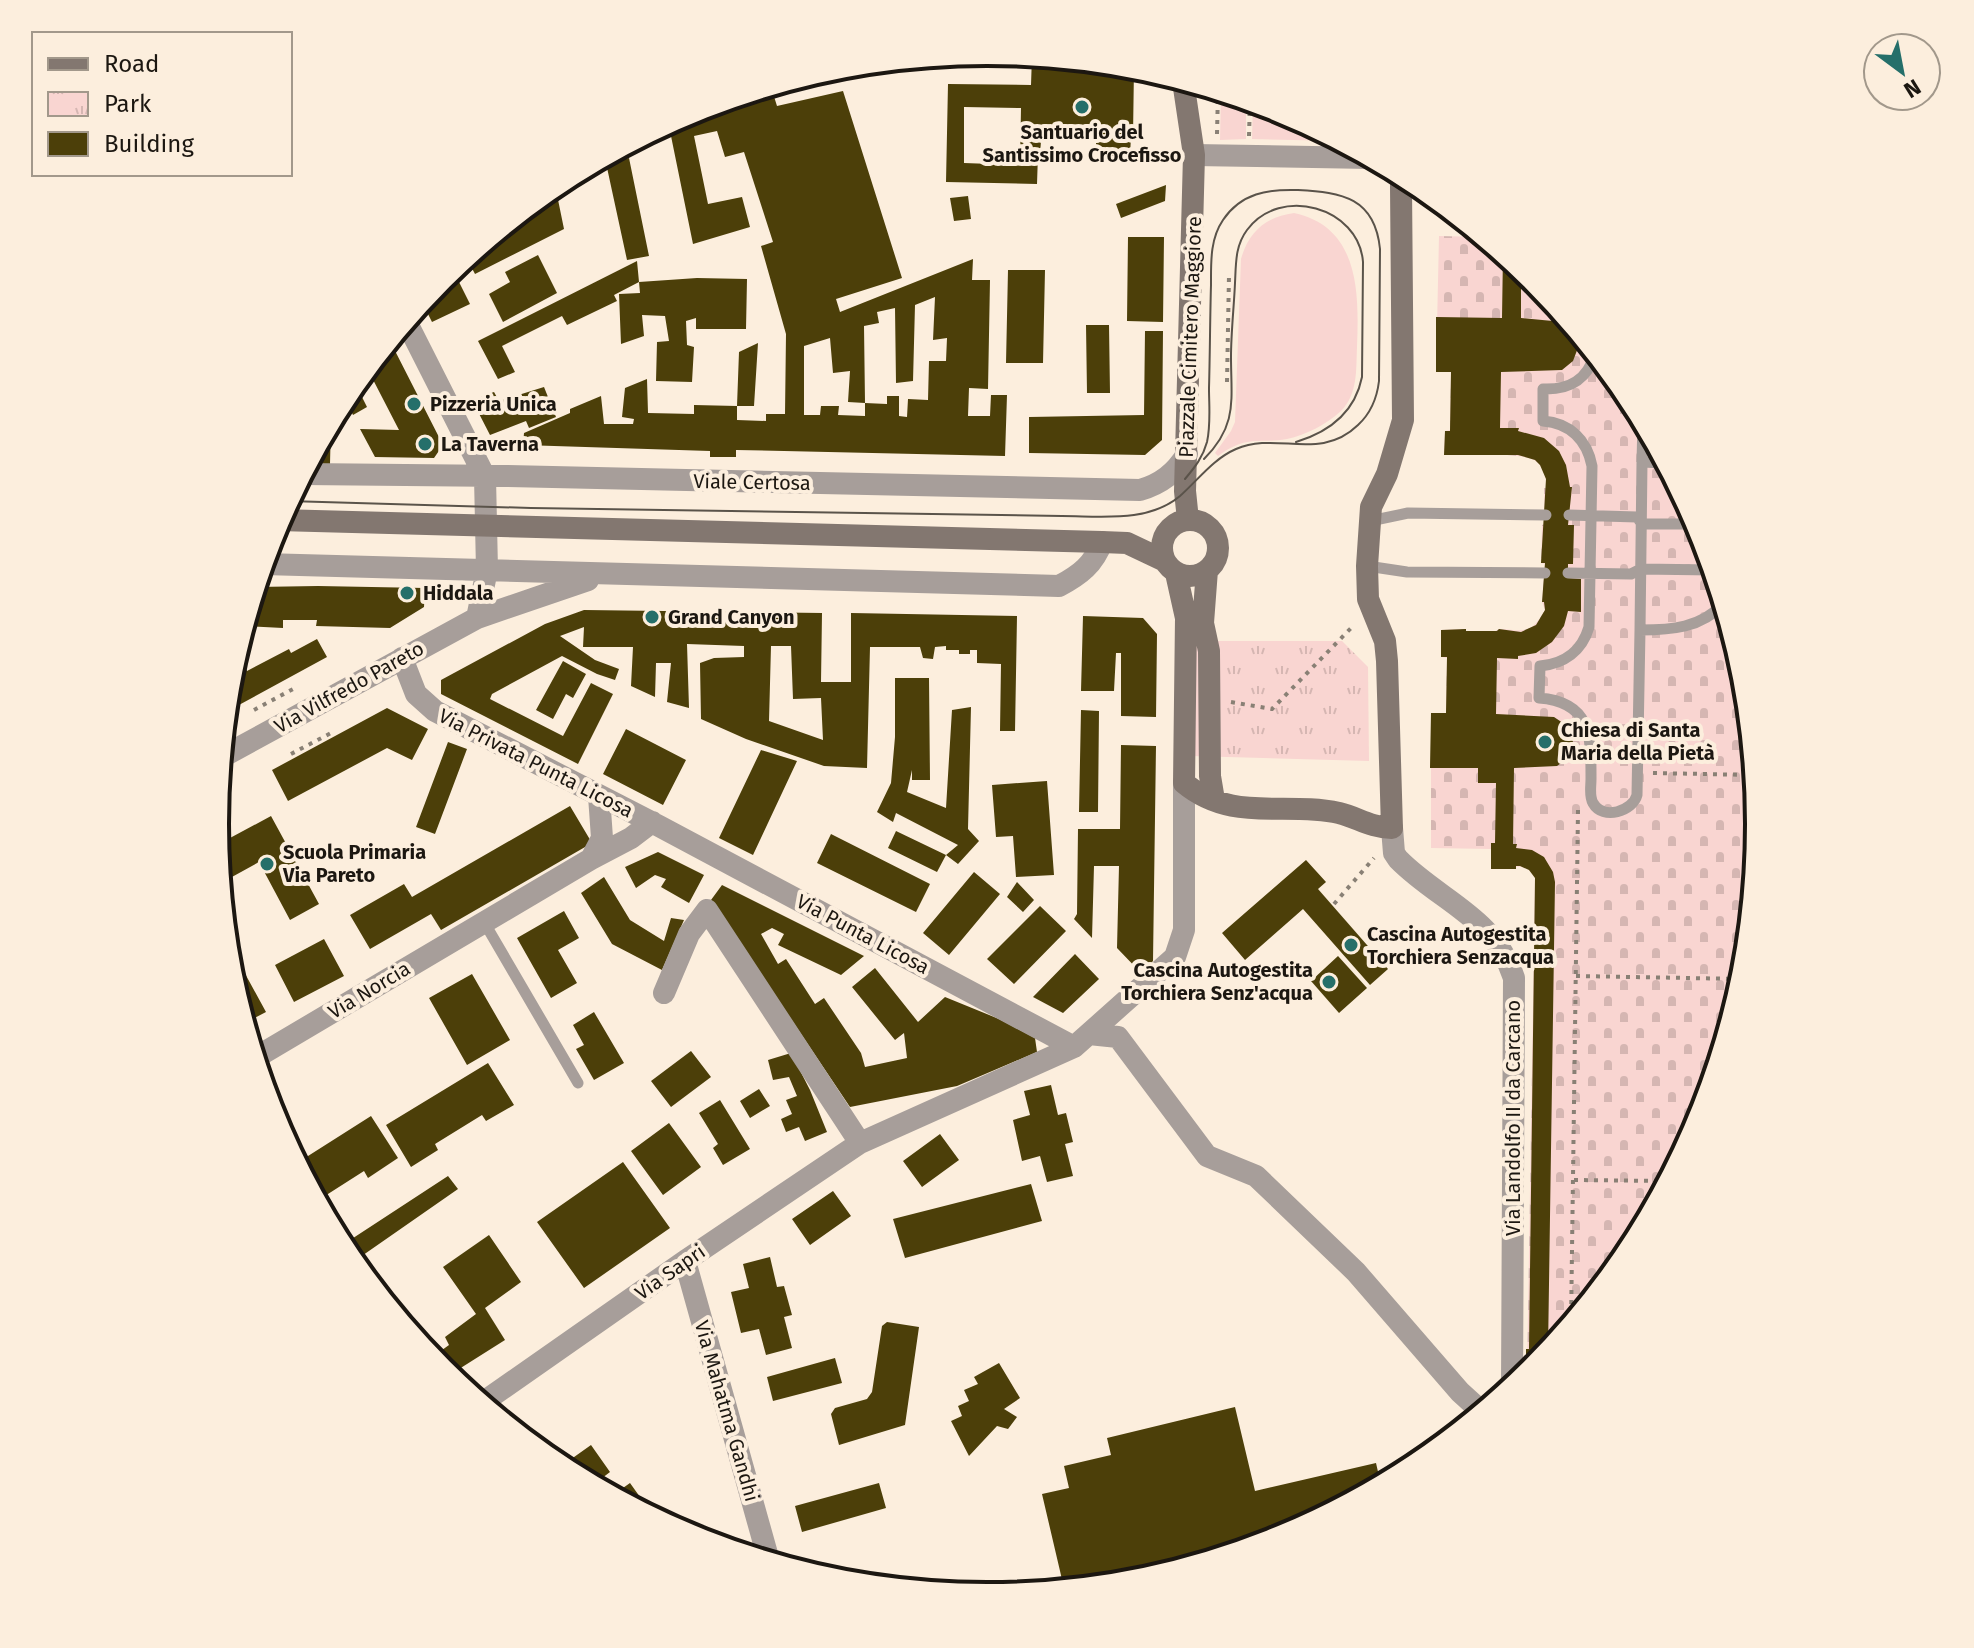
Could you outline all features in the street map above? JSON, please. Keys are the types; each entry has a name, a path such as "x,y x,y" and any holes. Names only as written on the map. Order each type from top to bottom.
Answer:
{"main road":[{"name":"Piazzale Cimitero Maggiore","path":"1180,523 1187,454 1194,155 1185,92"},
{"path":"1180,523 1162,543 1186,618 1184,783 1202,796 1233,808 1339,813 1372,827 1392,828 1387,661 1385,641 1368,599 1367,566 1371,507 1387,474 1403,420 1401,190"},
{"path":"293,520 1127,543 1180,523 1199,521 1208,527 1217,540 1216,557 1207,570 1203,623 1209,651 1210,776 1214,800"},
{"path":"1127,543 1171,567 1195,575 1207,570"}],"street":[{"path":"1194,155 1347,158"},
{"path":"411,331 485,477 487,570 477,618"},
{"name":"Viale Certosa","path":"315,474 1140,490 1165,480 1180,466 1187,454"},
{"path":"275,564 1059,586 1079,576 1097,557 1102,542"},
{"path":"477,618 600,575"},
{"name":"Via Vilfredo Pareto","path":"233,751 477,618"},
{"name":"Via Privata Punta Licosa","path":"402,658 416,694 435,711 652,822"},
{"path":"1082,1040 1175,957 1181,944 1184,930 1184,783"},
{"path":"591,859 602,838 599,796"},
{"name":"Via Punta Licosa","path":"652,822 1082,1040"},
{"name":"Via Norcia","path":"264,1052 631,838 652,822"},
{"path":"1392,828 1394,853"},
{"name":"Via Landolfo II da Carcano","path":"1394,853 1404,865 1478,922 1499,943 1514,978 1512,1370"},
{"path":"664,993 689,934 707,910 860,1143"},
{"path":"1082,1040 1118,1037 1207,1156 1256,1176 1356,1272 1474,1405"},
{"name":"Via Sapri","path":"491,1397 860,1143 1082,1040"},
{"name":"Via Mahatma Gandhi","path":"685,1261 766,1549"}],"lane":[{"path":"1591,366 1575,383 1563,388 1543,389 1543,421 1561,424 1573,432 1590,456 1590,622 1586,637 1566,659 1540,666 1539,698 1566,704 1585,722 1590,737 1591,793 1596,807 1605,811 1622,812 1636,800 1642,444"},
{"path":"1642,462 1653,462"},
{"path":"1370,521 1408,513 1546,515"},
{"path":"1569,515 1637,517 1642,524"},
{"path":"1642,524 1683,524"},
{"path":"1367,566 1407,572 1545,573"},
{"path":"1568,573 1631,574 1641,569 1701,570"},
{"path":"1640,630 1681,628 1714,611"},
{"path":"484,922 578,1083"}],"path":[{"path":"1217,145 1218,102"},
{"path":"1249,142 1250,113"},
{"path":"1227,382 1229,275"},
{"path":"1209,699 1272,709 1354,627 1355,617"},
{"path":"254,710 293,689"},
{"path":"291,754 331,733"},
{"path":"1638,773 1743,775"},
{"path":"1571,1306 1578,806"},
{"path":"1334,904 1378,853 1394,853"},
{"path":"1576,976 1728,979"},
{"path":"1573,1180 1655,1181"}],"green space":[{"path":"1221,103 1246,112 1246,139 1220,140"},
{"path":"1253,114 1314,140 1252,139"},
{"path":"1294,213 1316,221 1332,232 1351,265 1357,306 1355,381 1351,397 1341,411 1301,435 1244,443 1218,456 1215,453 1235,422 1241,259 1244,249 1260,227 1275,218"},
{"path":"1439,236 1465,237 1523,288 1557,324 1617,403 1643,445 1667,489 1705,580 1719,628 1739,725 1745,824 1739,923 1719,1020 1705,1068 1667,1159 1643,1203 1588,1285 1527,1355 1535,878 1522,867 1491,869 1491,849 1431,848 1431,713 1446,713 1447,658 1441,657 1441,630 1526,630 1545,610 1542,602 1545,564 1541,563 1546,480 1540,465 1527,457 1444,455 1445,431 1450,430 1451,372 1436,372"},
{"path":"1188,641 1342,641 1368,667 1369,761 1191,756"}],"building":[{"path":"1032,68 1086,72 1134,81 1130,156 1096,156 1096,142 1041,141 1037,184 946,182 948,84 1031,85","holes":["964,107 1021,108 1020,165 964,163"]},
{"path":"843,91 902,278 836,299 840,312 973,259 972,280 990,280 988,389 969,388 968,416 990,416 991,395 1007,395 1005,456 736,450 736,457 710,457 710,451 523,445 524,433 601,396 604,424 633,424 634,419 622,417 625,388 647,379 648,413 694,414 694,405 737,406 737,420 766,421 766,414 785,414 786,334 761,246 773,242 744,152 725,157 717,131 694,136 708,204 742,197 750,227 693,244 669,136 743,106 774,97 777,106","holes":["935,297 933,340 947,338 946,361 929,361 928,400 908,399 907,417 899,416 899,396 887,396 887,404 865,403 864,326 879,323 877,312 895,308 896,383 913,381 915,305","830,338 833,373 850,371 848,402 865,403 865,416 838,415 839,406 821,406 820,415 804,415 804,346"]},
{"path":"629,158 649,256 627,260 607,169"},
{"path":"1166,185 1165,201 1121,218 1116,204"},
{"path":"968,196 971,219 954,221 950,198"},
{"path":"558,200 564,229 475,274 472,268 487,254"},
{"path":"1128,237 1164,237 1163,322 1127,321"},
{"path":"538,255 557,293 503,322 489,294 510,282 505,272"},
{"path":"637,261 639,282 614,295 617,301 567,325 562,316 502,346 515,372 498,379 478,341"},
{"path":"1503,269 1521,286 1521,318 1554,321 1577,350 1573,361 1562,370 1501,372 1500,428 1519,428 1518,431 1544,438 1559,451 1566,465 1572,487 1568,525 1574,525 1573,564 1568,564 1568,578 1581,579 1581,612 1568,611 1564,626 1552,642 1536,653 1518,656 1518,659 1497,658 1496,714 1554,717 1569,727 1573,741 1568,758 1557,766 1514,768 1513,844 1517,844 1516,848 1532,850 1544,857 1555,882 1548,1333 1526,1357 1526,1349 1529,1349 1535,878 1529,870 1520,866 1516,869 1491,869 1491,843 1495,843 1496,783 1478,783 1478,768 1430,768 1431,713 1446,713 1447,657 1441,657 1441,630 1499,629 1521,632 1536,625 1545,610 1542,602 1545,563 1541,563 1546,479 1540,465 1535,460 1518,455 1444,455 1445,431 1450,431 1451,372 1436,372 1436,317 1502,318"},
{"path":"1008,270 1045,270 1043,363 1006,363"},
{"path":"747,279 746,329 696,329 696,318 686,321 687,345 694,347 692,382 656,381 657,342 669,341 665,316 642,315 644,336 621,344 619,294 640,293 639,282"},
{"path":"459,282 470,304 432,322 427,313"},
{"path":"1086,325 1109,325 1110,393 1087,393"},
{"path":"1145,331 1163,331 1162,440 1145,455 1029,453 1029,417 1144,415"},
{"path":"758,343 754,406 737,406 739,352"},
{"path":"395,351 443,445 434,458 375,457 360,429 399,430 373,380"},
{"path":"544,387 556,417 529,428 526,421 490,435 472,400 494,392 499,401"},
{"path":"362,396 367,407 353,415 351,412"},
{"path":"330,446 330,464 321,464"},
{"path":"267,587 425,588 424,607 390,628 316,626 317,620 283,620 283,628 255,627"},
{"path":"584,610 822,613 821,682 851,682 851,613 1017,616 1015,731 1000,731 1001,664 977,663 977,650 959,654 959,650 946,650 946,646 935,647 933,659 923,658 920,647 870,647 867,768 824,766 746,739 701,719 700,663 714,658 744,657 744,646 687,644 689,708 667,702 671,663 656,663 655,697 631,686 633,647 583,647 584,627 560,636 595,660 619,669 615,680 562,656 492,694 490,699 563,736 591,683 613,694 578,764 441,694 441,680 545,624","holes":["771,646 791,646 793,699 821,698 823,740 769,721"]},
{"path":"1083,616 1143,618 1157,634 1156,717 1121,716 1121,653 1116,653 1114,691 1081,691"},
{"path":"317,639 327,657 239,705 246,669 247,671 289,649 291,653"},
{"path":"563,661 586,674 573,698 566,694 553,719 536,710"},
{"path":"895,678 929,678 930,780 912,780 912,770 907,792 946,808 952,710 971,707 968,829 979,841 958,864 946,855 958,845 896,813 893,822 877,812 891,783"},
{"path":"387,708 428,729 412,760 387,748 288,801 272,770"},
{"path":"1081,710 1099,711 1098,812 1079,812"},
{"path":"626,729 686,760 663,805 603,774"},
{"path":"448,742 467,749 435,834 416,827"},
{"path":"1121,745 1156,746 1153,961 1141,973 1117,948 1119,866 1094,866 1092,938 1074,919 1077,914 1078,829 1120,829"},
{"path":"761,750 797,761 753,855 719,838"},
{"path":"1047,781 1054,875 1016,877 1013,836 996,837 992,785"},
{"path":"570,806 592,843 441,930 431,914 370,949 350,915 404,884 412,897"},
{"path":"271,816 319,904 290,920 259,862 231,877 230,838"},
{"path":"896,831 946,855 937,872 888,848"},
{"path":"831,834 930,884 916,912 817,863"},
{"path":"658,852 704,875 689,903 661,887 666,879 655,875 636,888 625,867"},
{"name":"Cascina Autogestita Torchiera Senzacqua","path":"1306,860 1326,882 1318,889 1388,969 1370,985 1303,909 1245,960 1222,933"},
{"path":"974,872 1000,894 949,955 923,933"},
{"path":"604,877 630,920 664,941 671,918 684,920 662,970 612,944 581,893"},
{"path":"1017,882 1034,900 1023,912 1007,897"},
{"path":"722,885 864,956 841,975 778,945 784,934 772,928 761,934 778,964 786,959 815,1004 824,998 861,1053 865,1067 907,1058 904,1033 895,1040 852,987 875,968 918,1022 945,997 1035,1038 1037,1052 957,1086 850,1107 711,900"},
{"path":"1040,906 1066,931 1014,984 987,959"},
{"path":"564,911 579,938 558,950 577,983 551,998 517,938"},
{"path":"324,939 344,976 294,1002 275,965"},
{"path":"1075,954 1099,979 1063,1013 1033,997"},
{"path":"1338,956 1367,988 1339,1013 1311,981"},
{"path":"244,972 266,1012 255,1018"},
{"path":"472,974 510,1040 467,1065 429,998"},
{"path":"594,1012 624,1063 594,1080 576,1049 584,1045 573,1025"},
{"path":"691,1051 711,1077 671,1107 651,1081"},
{"path":"791,1053 827,1132 805,1141 799,1127 786,1132 781,1119 792,1114 786,1100 797,1096 789,1077 773,1080 768,1060"},
{"path":"488,1063 514,1105 486,1121 482,1115 435,1144 438,1150 411,1167 386,1125"},
{"path":"1051,1085 1058,1115 1066,1113 1073,1142 1065,1144 1073,1176 1047,1182 1040,1156 1022,1161 1013,1120 1030,1115 1024,1091"},
{"path":"759,1089 770,1106 750,1118 740,1101"},
{"path":"720,1100 750,1149 723,1165 713,1148 718,1144 699,1113"},
{"path":"371,1116 398,1158 368,1178 364,1171 327,1195 306,1157"},
{"path":"669,1123 701,1167 663,1195 631,1151"},
{"path":"940,1134 959,1160 922,1187 903,1161"},
{"path":"623,1162 670,1228 584,1288 537,1222"},
{"path":"448,1176 458,1189 364,1255 353,1238"},
{"path":"1031,1184 1042,1221 905,1258 893,1219"},
{"path":"833,1191 851,1216 810,1245 792,1219"},
{"path":"489,1235 521,1282 485,1308 505,1340 460,1368 442,1350 449,1345 445,1337 476,1314 443,1267"},
{"path":"770,1257 777,1287 784,1286 792,1315 784,1317 792,1348 766,1355 759,1329 741,1333 731,1292 749,1288 743,1264"},
{"path":"887,1322 919,1327 905,1425 839,1445 831,1414 835,1408 867,1399 872,1392 882,1326"},
{"path":"835,1358 842,1383 773,1401 767,1377"},
{"path":"999,1363 1020,1398 1004,1409 1017,1417 1008,1429 997,1426 969,1456 951,1421 962,1416 958,1406 969,1401 964,1390 978,1384 974,1377"},
{"path":"1235,1407 1255,1491 1376,1463 1378,1472 1322,1504 1231,1542 1135,1567 1062,1578 1042,1494 1069,1488 1064,1466 1111,1455 1107,1438"},
{"path":"591,1445 610,1472 603,1477 573,1458"},
{"path":"630,1483 641,1498 623,1488"},
{"path":"879,1483 886,1508 802,1532 795,1506"}],"tram line":[{"path":"301,501 1092,517 1154,511 1180,496 1213,464 1236,449 1251,444 1329,442 1344,436 1370,410 1379,381 1380,249 1371,219 1354,201 1314,191 1266,192 1247,198 1223,220 1213,243 1211,259 1208,436 1201,457 1185,479"},
{"path":"1204,459 1223,435 1230,411 1232,329 1240,242 1261,216 1278,208 1297,206 1316,208 1348,227 1358,243 1363,262 1362,377 1359,389 1339,419 1319,433 1296,442"}],"place":[{"name":"Santuario del Santissimo Crocefisso","path":"1082,107"},
{"name":"Pizzeria Unica","path":"414,404"},
{"name":"La Taverna","path":"425,444"},
{"name":"Hiddala","path":"407,593"},
{"name":"Grand Canyon","path":"652,617"},
{"name":"Chiesa di Santa Maria della Pietà","path":"1545,742"},
{"name":"Scuola Primaria Via Pareto","path":"267,864"},
{"name":"Cascina Autogestita Torchiera Senzacqua","path":"1351,945"},
{"name":"Cascina Autogestita Torchiera Senz'acqua","path":"1329,982"}]}
